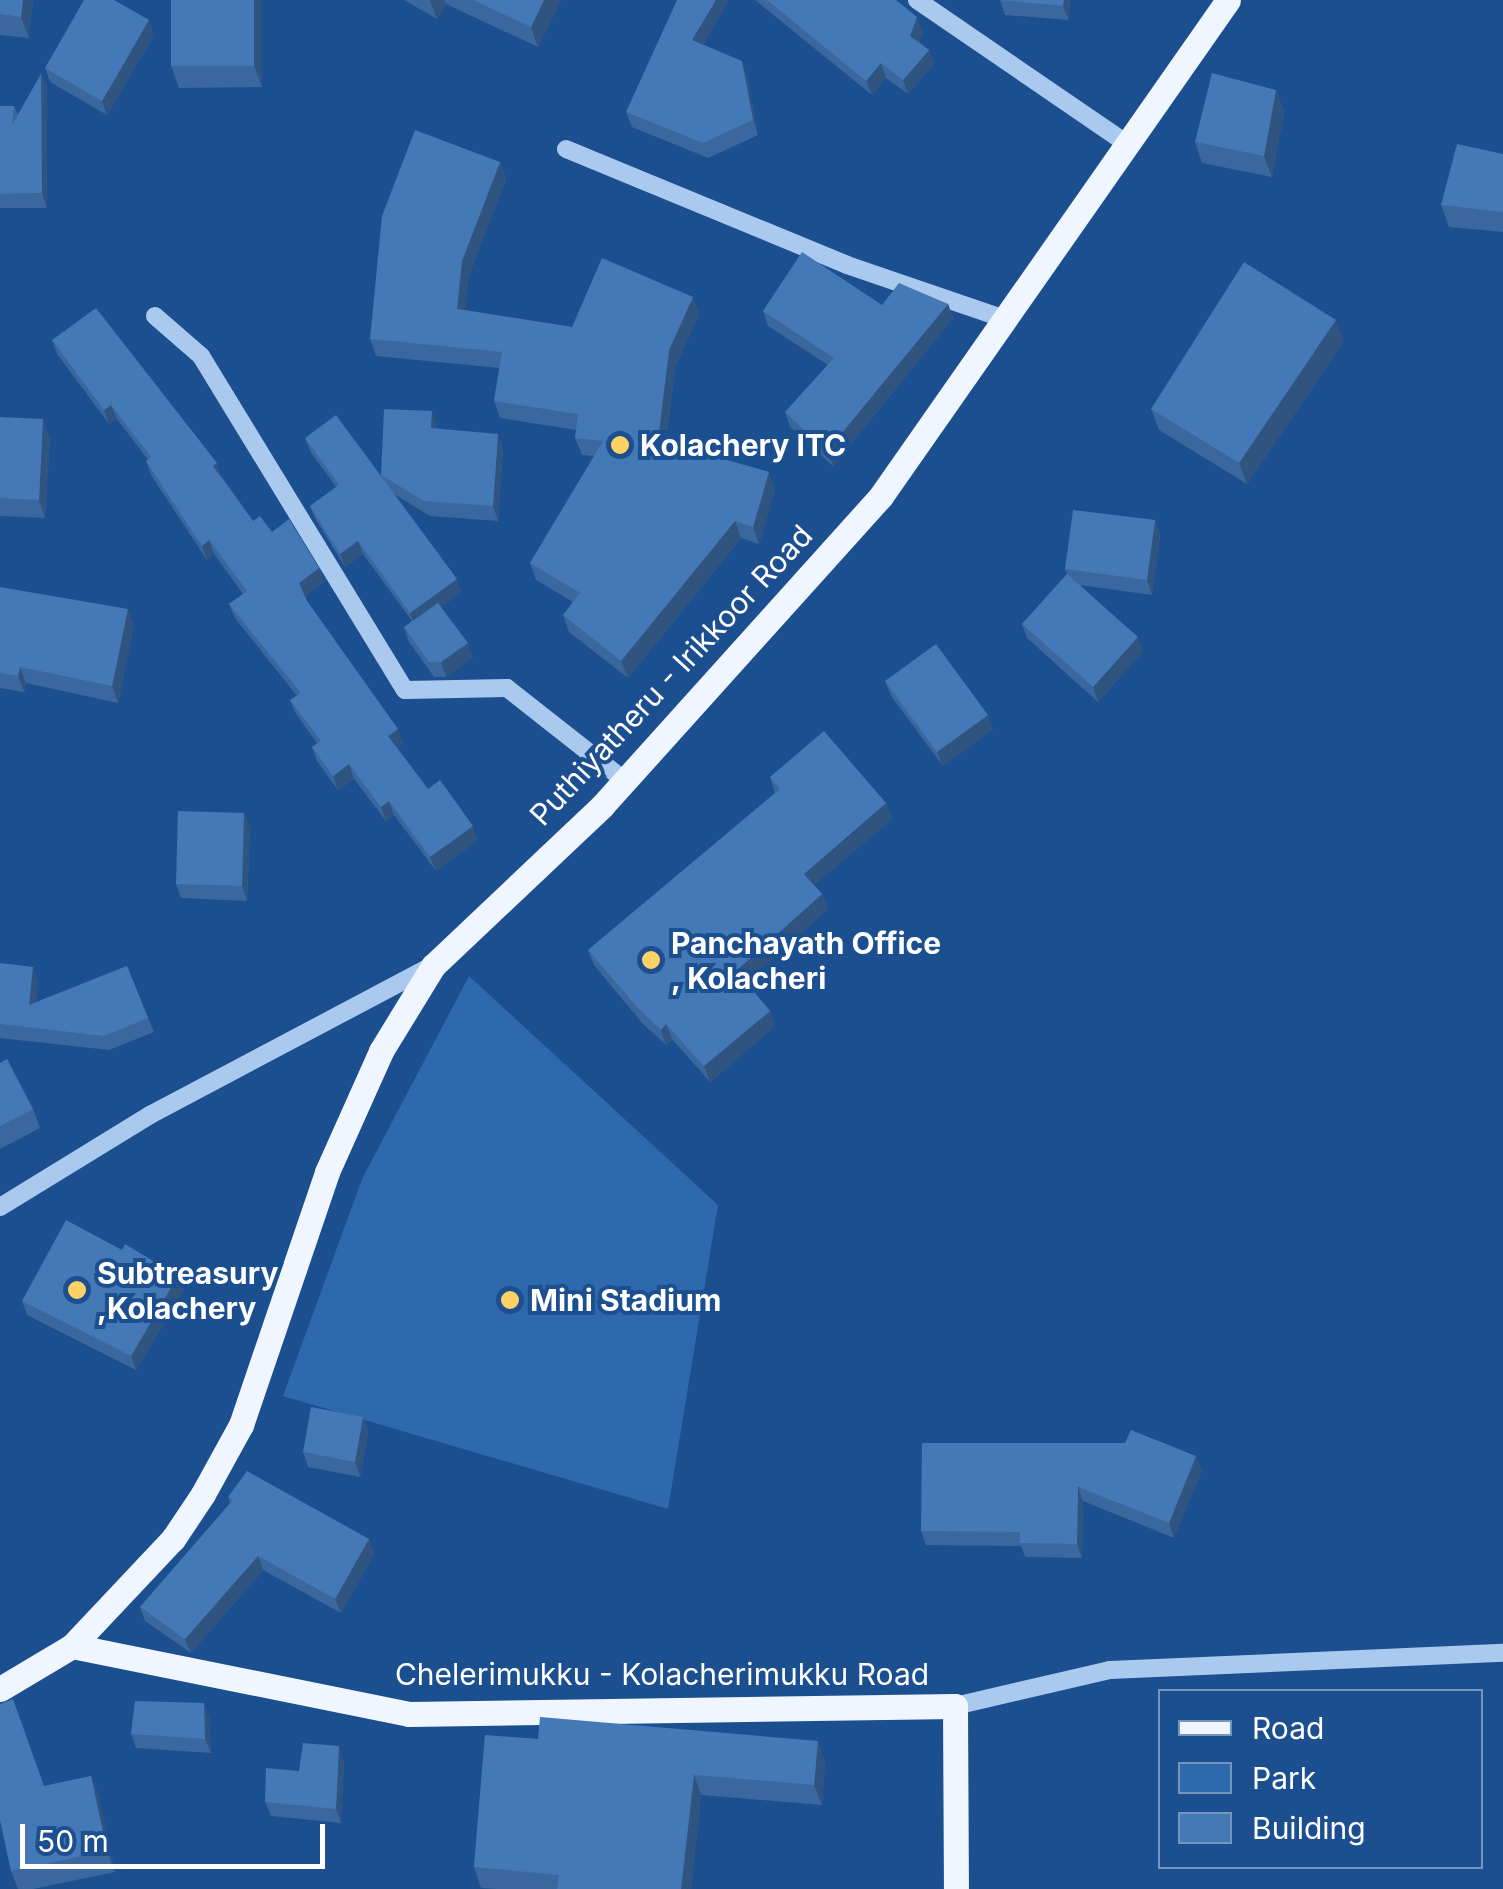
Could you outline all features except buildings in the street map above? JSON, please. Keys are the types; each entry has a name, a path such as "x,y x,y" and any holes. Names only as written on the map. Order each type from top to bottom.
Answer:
{"main road":[{"name":"Puthiyatheru - Irikkoor Road","path":"0,1688 72,1646 173,1539 241,1425 327,1172 381,1051 432,966 624,781 881,496 1130,146 1228,0"},
{"name":"Chelerimukku - Kolacherimukku Road","path":"72,1646 409,1714 954,1706 956,1889"}],"street":[{"path":"917,0 1130,146"},
{"path":"566,149 847,265 1008,320"},
{"path":"155,316 201,356 405,690 507,688 624,781"},
{"path":"0,1207 150,1115 432,966"},
{"path":"954,1706 1110,1670 1503,1653"}],"green space":[{"name":"Mini Stadium","path":"469,976 718,1205 668,1509 283,1396 362,1179"}],"place":[{"name":"Kolachery ITC","path":"620,445"},
{"name":"Panchayath Office , Kolacheri","path":"651,960"},
{"name":"Subtreasury ,Kolachery","path":"77,1290"},
{"name":"Mini Stadium","path":"510,1300"}]}
